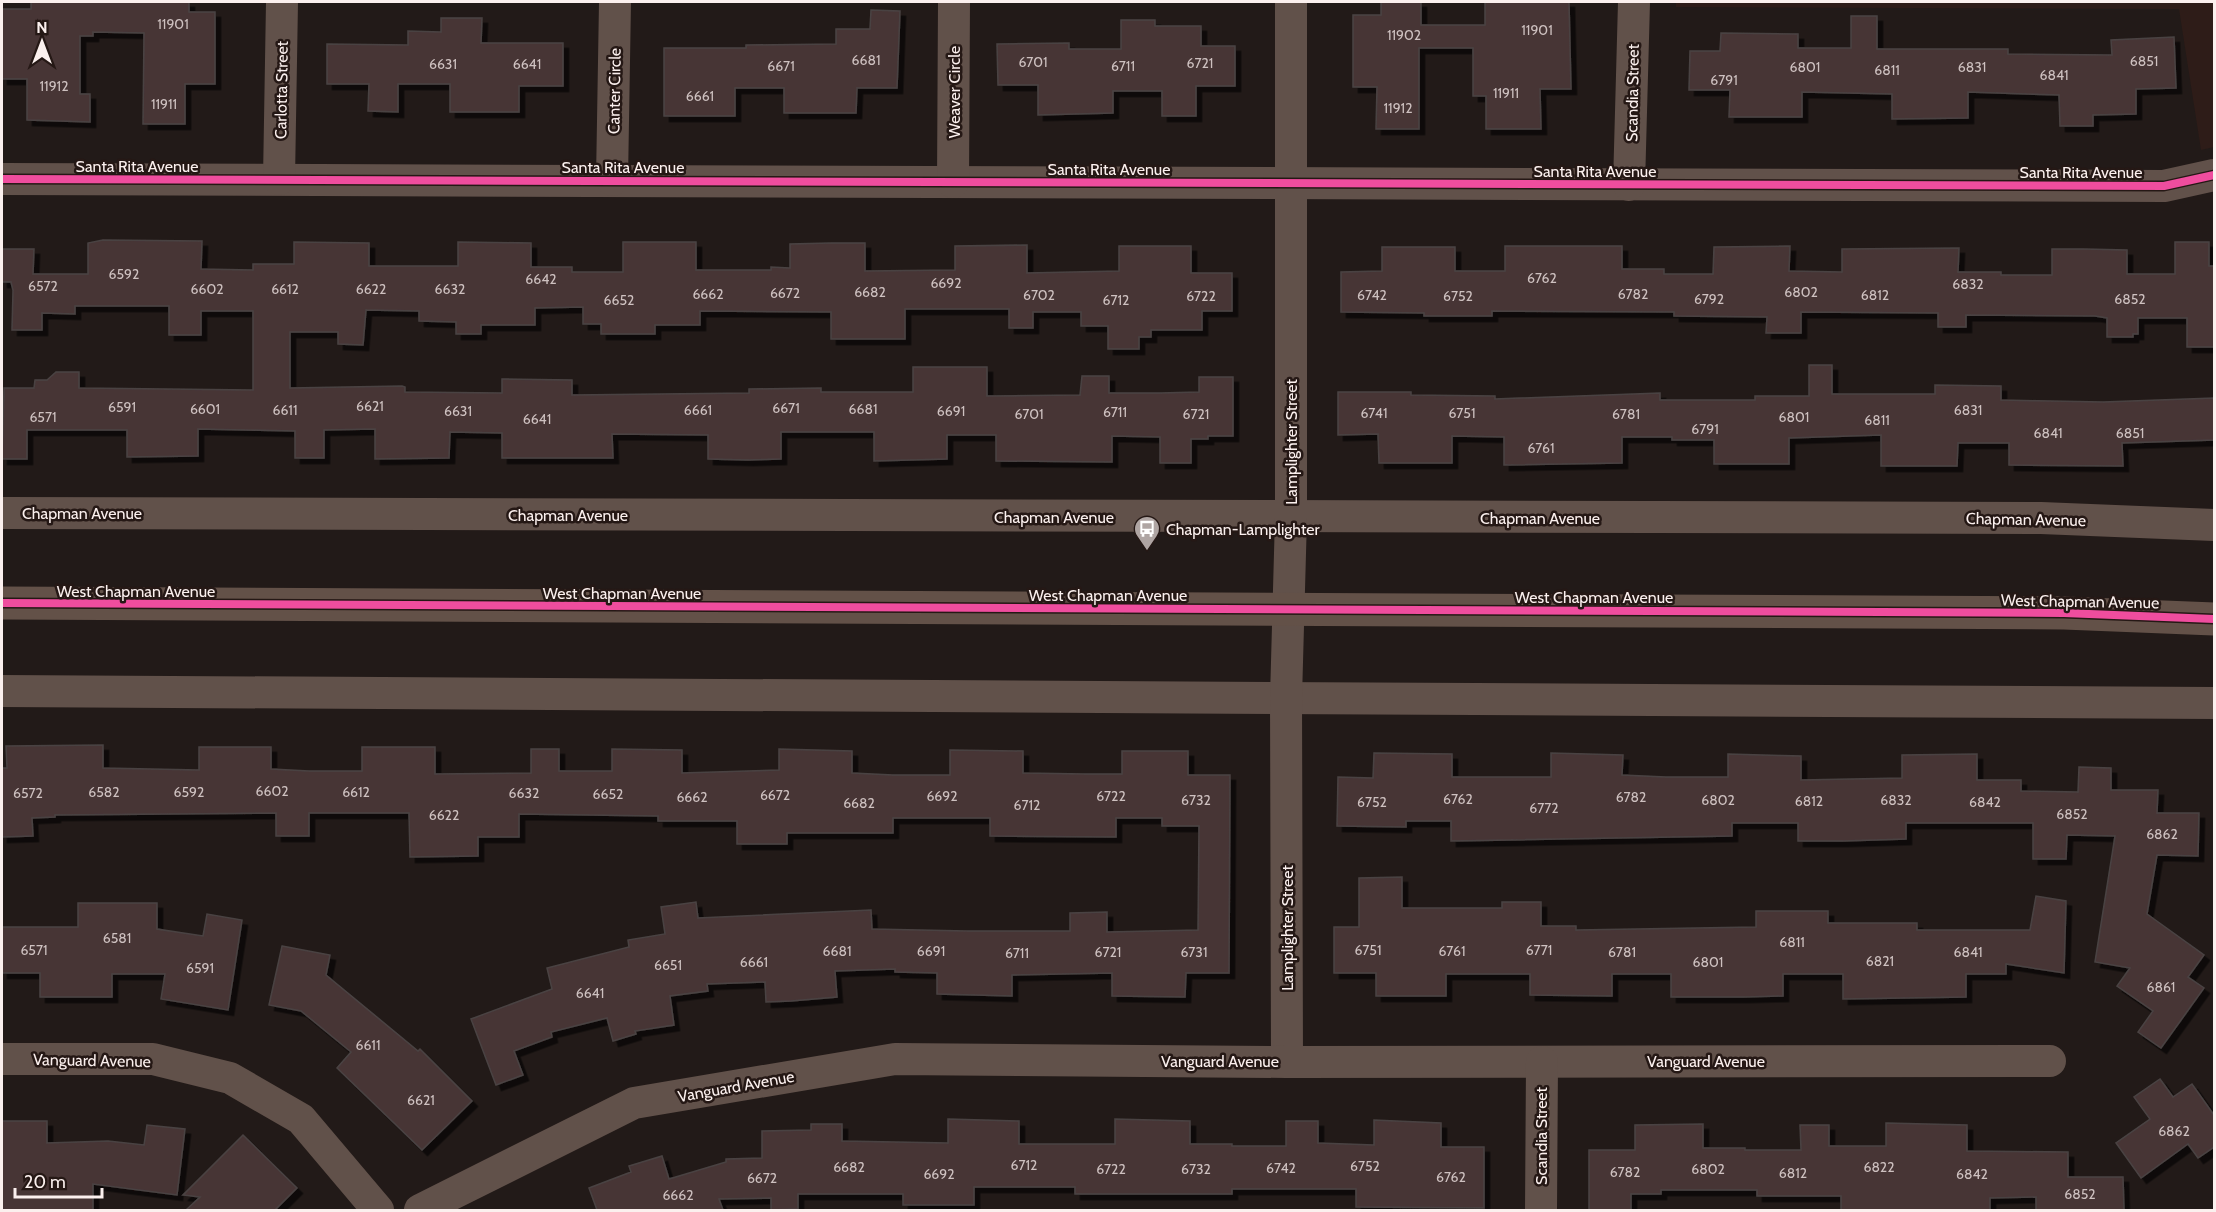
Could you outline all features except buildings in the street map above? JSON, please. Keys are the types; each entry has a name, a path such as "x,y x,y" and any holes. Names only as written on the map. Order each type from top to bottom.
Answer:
{"main road":[{"name":"West Chapman Avenue","path":"2,603 2052,613 2214,619"}],"street":[{"name":"Carlotta Street","path":"279,180 282,2"},
{"name":"Canter Circle","path":"612,180 615,2"},
{"name":"Weaver Circle","path":"953,182 954,2"},
{"name":"Lamplighter Street","path":"1287,1062 1286,698 1291,517 1292,2"},
{"name":"Scandia Street","path":"1629,185 1634,2"},
{"name":"Santa Rita Avenue","path":"2,179 2164,186 2214,175"},
{"name":"Chapman Avenue","path":"2,513 2029,518 2214,525"},
{"path":"2,691 2214,703"},
{"name":"Vanguard Avenue","path":"2,1059 153,1059 230,1078 301,1119 378,1210"},
{"name":"Vanguard Avenue","path":"420,1210 634,1103 895,1059 1287,1062 2050,1061"},
{"name":"Scandia Street","path":"1541,1210 1542,1062"}],"shaded area":[{"path":"1676,2 2214,2 2214,147 2201,150 2179,9 1676,7"}],"cycle path":[{"path":"2,179 2164,186 2214,175"},
{"path":"2,603 2064,613 2214,619"}],"place":[{"name":"Chapman-Lamplighter","path":"1147,552"}]}
